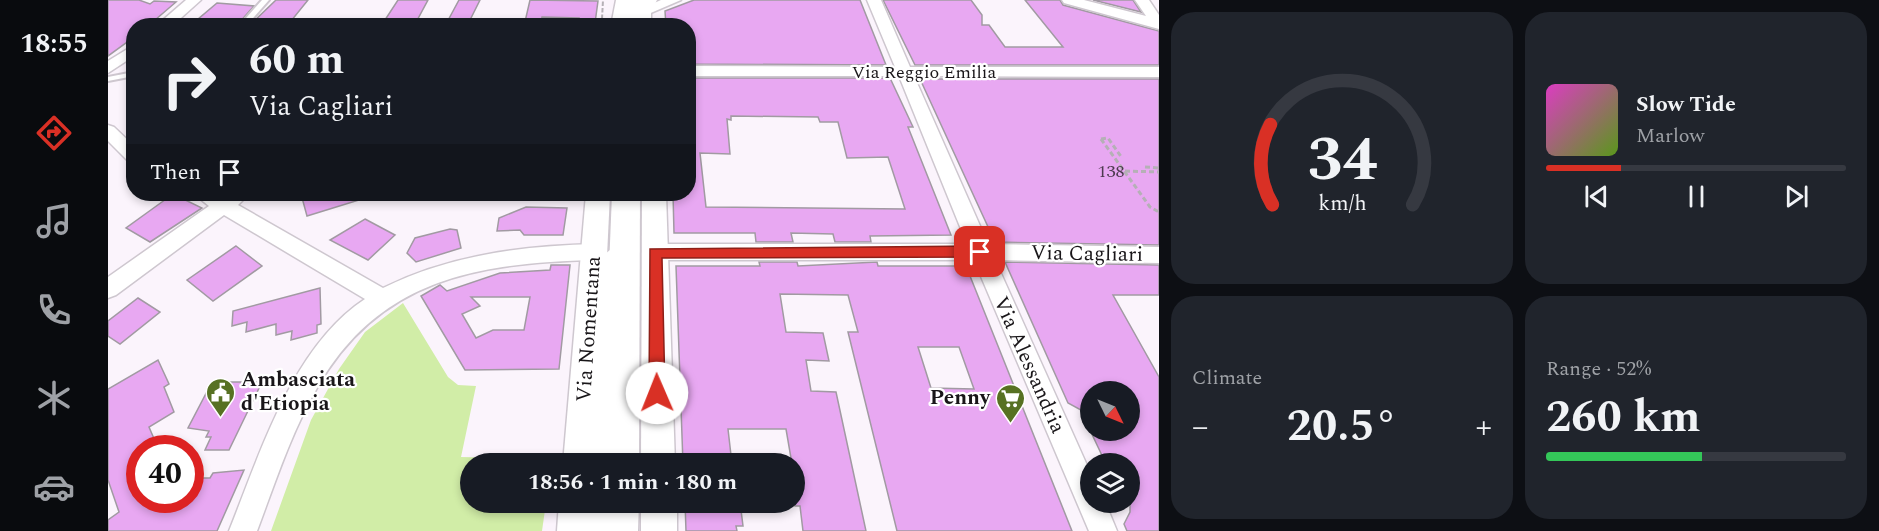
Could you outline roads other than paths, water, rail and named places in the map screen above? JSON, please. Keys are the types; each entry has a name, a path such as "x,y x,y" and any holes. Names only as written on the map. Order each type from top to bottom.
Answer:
{"main road":[{"path":"615,0 620,18"},
{"name":"Via Nomentana","path":"620,453 626,201"},
{"path":"618,531 619,513"}],"street":[{"path":"173,18 194,0"},
{"path":"639,7 674,0"},
{"name":"Via Alessandria","path":"874,0 980,252 1103,531"},
{"path":"1069,0 1159,25"},
{"path":"1142,0 1159,25"},
{"path":"108,68 126,55"},
{"name":"Via Reggio Emilia","path":"696,71 1159,72"},
{"path":"108,131 126,149"},
{"path":"108,289 229,201"},
{"path":"235,201 383,299"},
{"name":"Via Nomentana","path":"581,453 602,249 599,201"},
{"path":"654,201 658,453"},
{"path":"243,531 284,432 311,377 348,326 364,310 383,299 447,272 494,258 602,249"},
{"name":"Via Cagliari","path":"655,252 980,252 1159,255"},
{"path":"575,531 576,513"},
{"path":"659,513 659,531"}],"lane":[{"path":"249,18 266,0"},
{"path":"108,79 126,76"},
{"name":"Via Nomentana","path":"600,453 602,249"},
{"path":"597,531 598,513"}],"place":[{"name":"Ambasciata d'Etiopia","path":"220,418"},
{"name":"Penny","path":"1011,424"}]}
